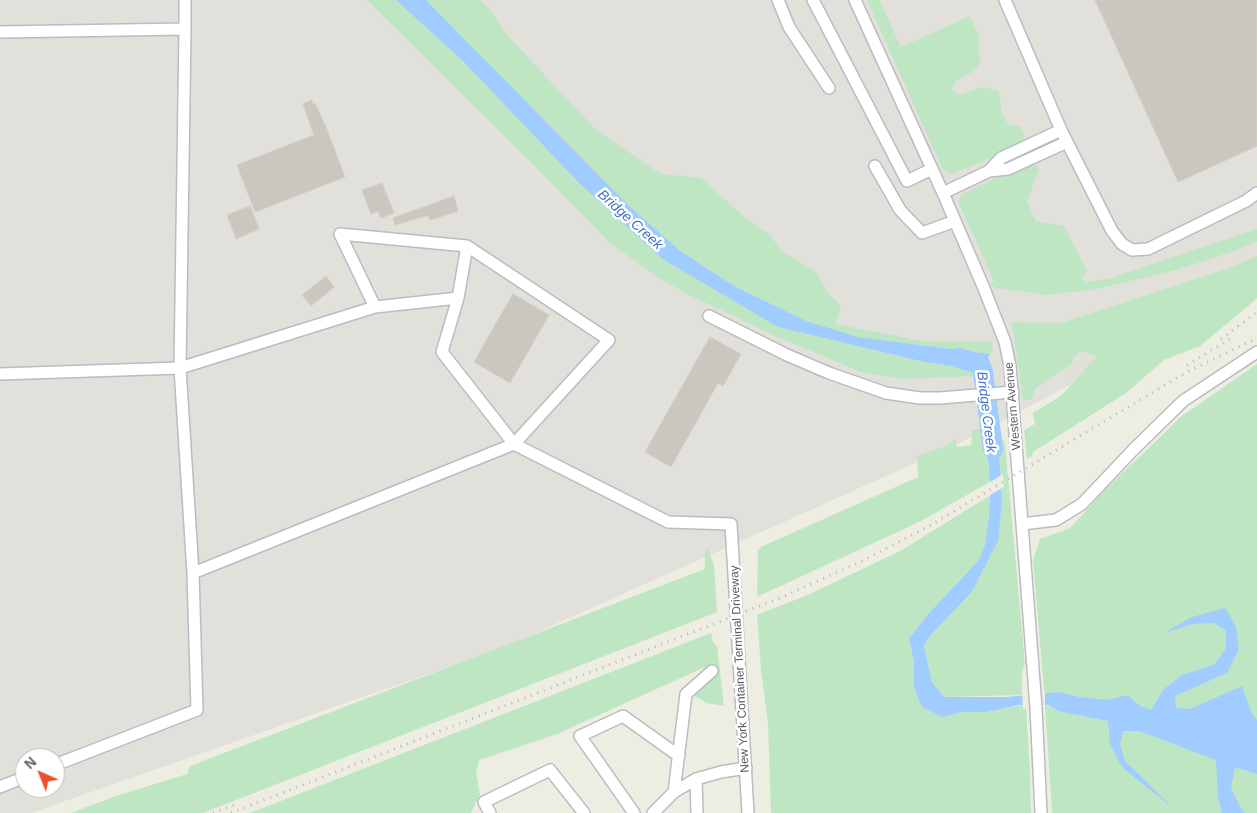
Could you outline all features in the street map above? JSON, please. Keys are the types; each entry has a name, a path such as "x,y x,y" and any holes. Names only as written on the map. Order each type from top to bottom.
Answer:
{"street":[{"path":"65,761 197,710 192,573 180,368 184,0"},
{"path":"778,0 789,27 830,88"},
{"path":"813,0 907,181 932,169"},
{"name":"Western Avenue","path":"855,0 983,286 1004,342 1010,366 1036,708 1041,813"},
{"path":"1005,0 1061,130 1112,231 1122,244 1132,250 1148,249 1246,201 1257,193"},
{"path":"0,32 185,29"},
{"path":"989,171 1001,158 1061,130"},
{"path":"943,193 989,171 1008,169 1067,142"},
{"path":"875,166 900,210 922,233 955,221"},
{"path":"192,573 514,444 610,340 467,246 340,234 375,308"},
{"path":"467,246 458,298 442,352 514,444"},
{"path":"0,374 180,368 375,308 458,298"},
{"path":"709,316 787,355 872,389 893,395 920,398 1013,392"},
{"path":"1022,524 1056,520 1082,504 1183,401 1257,352"},
{"name":"New York Container Terminal Driveway","path":"514,444 668,522 731,524 748,813"},
{"path":"674,792 686,694 712,671"},
{"path":"634,813 580,736 623,716 678,756"},
{"path":"653,813 674,792 696,780 721,772 746,768"},
{"path":"490,813 484,802 550,770 584,813"},
{"path":"696,780 697,813"},
{"path":"0,787 15,781"}],"shaded area":[{"path":"0,0 1257,0 1257,271 1163,336 960,443 500,649 31,813 0,813"}],"green space":[{"path":"367,0 396,0 463,61 580,184 664,260 778,327 923,362 979,370 973,376 904,379 861,372 773,335 687,294 656,276 609,242"},
{"path":"426,0 480,0 487,6 507,35 596,130 661,174 701,178 743,216 769,234 782,251 816,272 826,291 841,306 835,324 917,340 937,342 991,341 993,350 990,354 858,337 806,321 734,286 679,250 627,204"},
{"path":"867,0 879,0 901,47 970,16 979,37 978,48 981,63 974,71 955,81 952,90 960,95 983,87 998,91 1002,113 1008,124 1020,127 1024,133 1024,140 1021,145 953,174 943,170"},
{"path":"1029,163 1036,165 1039,169 1027,202 1036,221 1064,226 1087,271 1080,278 1087,282 1108,279 1257,229 1257,241 1237,250 1176,270 1092,290 1045,295 992,287 991,284 994,282 958,201 962,194"},
{"path":"1257,256 1257,298 1248,306 1200,346 1164,360 1126,393 1033,452 1032,456 1027,459 1024,430 1035,424 1033,413 1061,396 1097,356 1081,351 1073,357 1072,363 1034,390 1033,397 1029,400 1023,400 1011,322 1061,323 1233,267"},
{"path":"1257,364 1257,813 1052,813 1045,705 1053,708 1052,693 1045,694 1044,689 1033,560 1040,539 1070,528 1109,486 1182,416"},
{"path":"982,413 984,416 990,482 919,522 757,597 758,550 761,547 918,477 917,456 947,446 955,438 957,447 971,445 972,431 979,429"},
{"path":"998,430 1005,444 1025,664 1022,672 1022,695 944,697 932,682 924,647 931,635 971,593 1002,500"},
{"path":"989,496 989,516 985,545 978,561 929,613 909,638 914,663 914,687 943,717 962,712 987,712 1023,705 1023,709 1026,709 1031,813 771,813 768,723 761,670 757,615 810,594 902,550"},
{"path":"708,549 714,565 717,612 203,813 71,813 113,797 187,774 190,766 705,569 705,550"},
{"path":"711,633 713,642 717,646 724,706 707,703 693,695 709,681 705,667 557,734 479,760 476,773 480,794 471,813 250,813"}],"water":[{"path":"396,0 426,0 627,204 679,250 734,286 806,321 858,337 990,354 979,370 924,362 778,327 664,260 580,184 463,61"},
{"path":"984,416 998,430 1002,500 998,541 971,593 931,635 924,646 932,682 944,697 1006,697 1059,692 1079,697 1108,700 1128,695 1140,706 1151,710 1164,689 1182,675 1214,665 1226,648 1226,631 1214,623 1193,624 1164,633 1192,617 1225,608 1236,626 1239,649 1227,673 1175,696 1176,708 1190,709 1242,686 1252,714 1257,720 1257,774 1235,767 1231,788 1245,813 1222,813 1218,797 1216,760 1139,731 1123,731 1120,744 1125,761 1174,809 1122,767 1110,744 1108,721 1058,711 1048,705 1020,705 987,712 962,712 943,717 922,707 914,687 914,663 909,638 929,613 978,561 985,545 989,516 990,482"}],"pier":[{"path":"1003,474 1004,487 987,497 987,484"},
{"path":"1045,691 1045,708 1023,708 1022,693"}],"building":[{"path":"1095,0 1257,0 1257,146 1178,182"},
{"path":"312,100 327,130 345,177 255,212 237,165 314,135 303,104"},
{"path":"382,183 394,213 381,218 378,211 371,214 362,190"},
{"path":"454,196 458,211 430,220 428,215 395,225 393,218"},
{"path":"250,206 259,229 236,239 227,215"},
{"path":"326,276 334,287 311,306 302,295"},
{"path":"513,294 549,315 510,383 474,362"},
{"path":"710,337 741,354 723,386 718,383 671,467 645,452"}],"waterway":[{"name":"Bridge Creek","path":"958,358 980,364 983,372 993,449"}],"railway":[{"path":"1221,339 1257,312"},
{"path":"231,813 780,598 860,562 931,525 1185,373 1257,338"},
{"path":"1187,365 1230,339"},
{"path":"213,813 239,803"}]}
